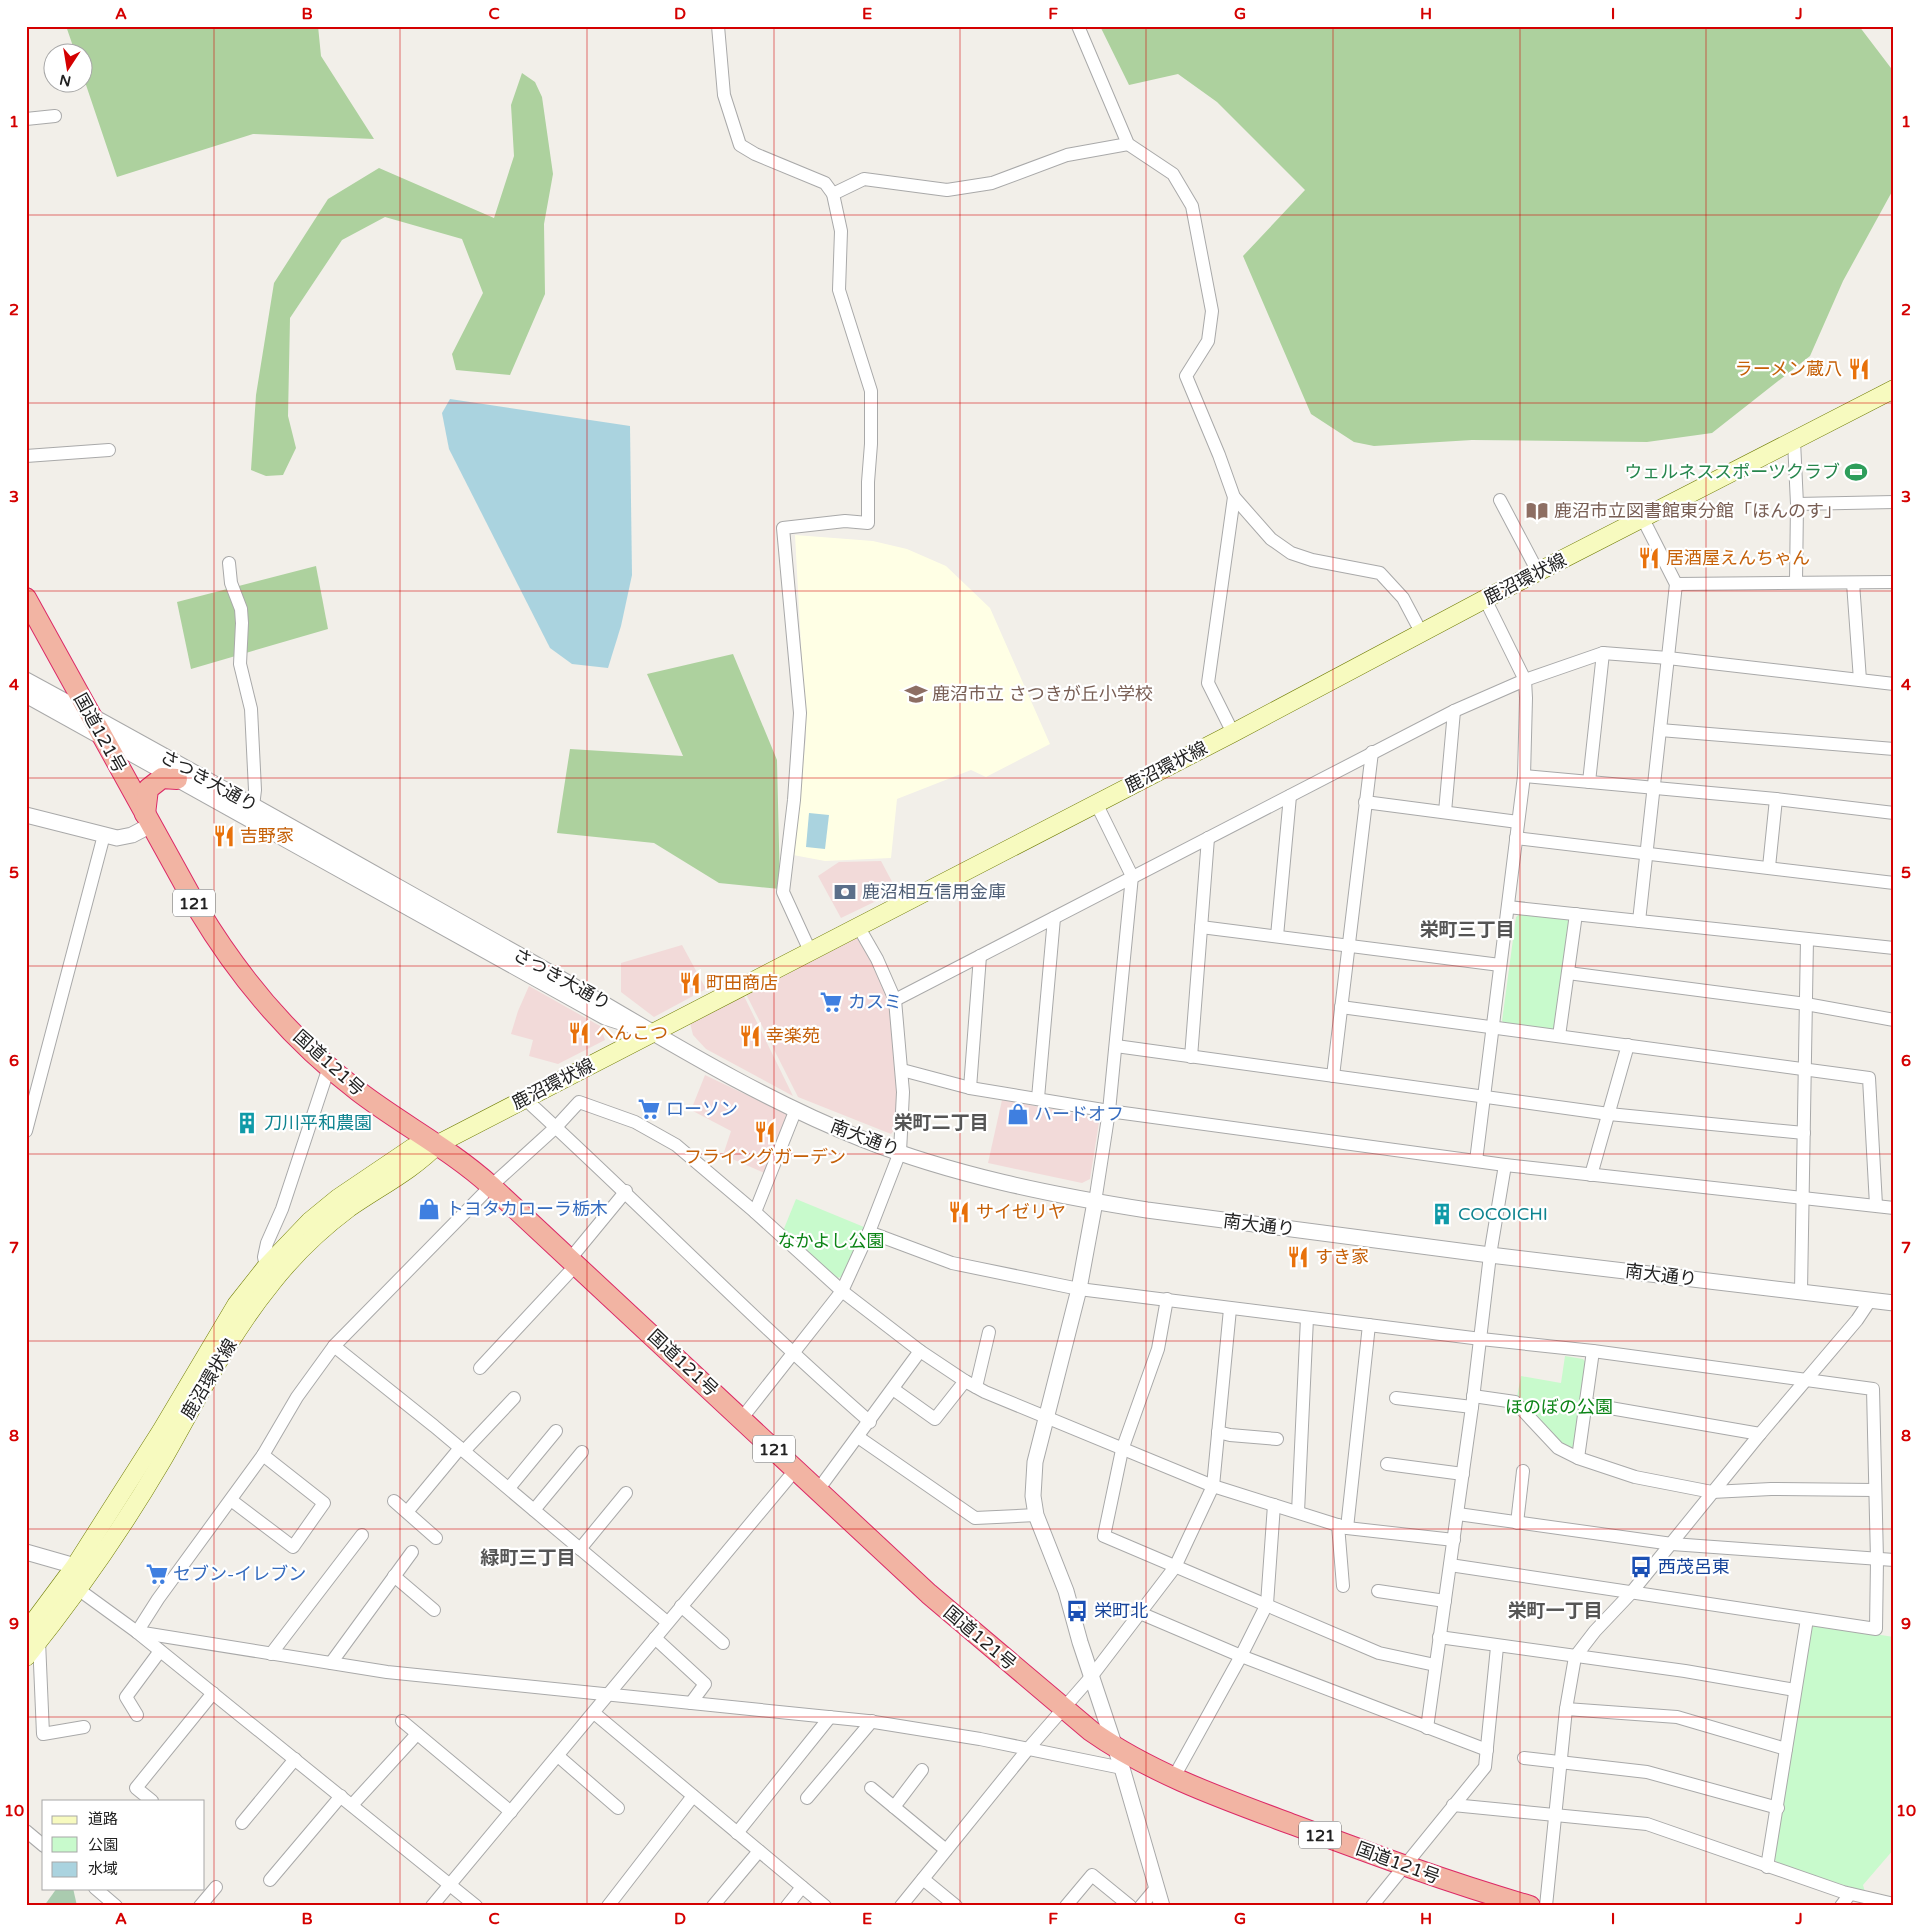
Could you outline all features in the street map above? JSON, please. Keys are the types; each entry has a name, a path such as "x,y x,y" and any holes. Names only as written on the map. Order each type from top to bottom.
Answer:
{"highway":[{"name":"国道121号","path":"26,598 221,948 253,988 329,1067 373,1102 470,1167 929,1594 1064,1709 1115,1748 1174,1777 1246,1807 1404,1866 1530,1906"},
{"path":"148,820 148,789 162,778 178,779"}],"main road":[{"name":"鹿沼環状線","path":"26,1657 32,1637 160,1463 232,1339 271,1284 295,1256 348,1209 422,1161 438,1144 524,1098 656,1034 810,951 1233,733 1421,632 1894,389"},
{"name":"鹿沼環状線","path":"76,1578 151,1447 232,1313 266,1267 310,1221 338,1198 412,1148 438,1144"}],"street":[{"path":"718,26 724,95 740,145 755,154 825,183 833,194 841,231 840,290 871,391 868,523 845,521 783,528 800,713 794,800 783,892 810,951"},
{"path":"1078,26 1128,144 1173,174 1192,206 1212,311 1208,341 1186,376 1219,455 1234,497 1271,539 1292,552 1322,563 1380,574 1403,598 1421,632"},
{"path":"26,119 55,116"},
{"path":"833,194 864,179 948,190 992,183 1067,155 1128,144"},
{"path":"1794,441 1797,504 1796,581"},
{"path":"26,456 109,450"},
{"path":"1233,733 1208,683 1234,497"},
{"path":"1500,500 1538,572"},
{"path":"1797,504 1894,502"},
{"path":"1639,921 1676,584 1643,519"},
{"path":"229,562 242,623 240,664 251,709 255,790 253,806"},
{"path":"1676,584 1796,581 1894,582"},
{"path":"1854,582 1860,680"},
{"path":"1476,1161 1524,776 1525,680 1485,599"},
{"path":"895,1000 1454,711 1525,680 1603,654 1668,658 1894,684"},
{"path":"1589,782 1603,654"},
{"name":"さつき大通り","path":"26,680 611,1006 656,1034"},
{"name":"さつき大通り","path":"26,695 605,1018 656,1034"},
{"path":"1445,812 1454,711"},
{"path":"1660,730 1894,749"},
{"path":"1333,1076 1372,752"},
{"path":"1524,776 1776,799 1894,813"},
{"path":"1277,936 1290,796"},
{"path":"1769,867 1776,799"},
{"path":"1365,802 1518,822"},
{"path":"1096,803 1132,876 1109,1111 1095,1202 1079,1288 1045,1418 1033,1473 1036,1515 1066,1591 1122,1768 1162,1906"},
{"path":"26,815 104,835 125,836 148,820"},
{"path":"26,1131 104,835"},
{"path":"1191,1056 1208,838"},
{"path":"1516,838 1894,883"},
{"path":"1508,907 1894,948"},
{"path":"1560,1036 1576,914"},
{"path":"1038,1098 1054,918"},
{"path":"742,1418 842,1291 869,1232 900,1152 902,1070 895,1000 877,959 858,926"},
{"path":"1201,927 1500,964"},
{"path":"1801,1291 1807,939"},
{"path":"970,1088 980,956"},
{"path":"1568,973 1806,1004 1894,1020"},
{"path":"1341,1007 1869,1078 1876,1205"},
{"name":"南大通り","path":"656,1034 796,1110 863,1139 900,1152 1000,1181 1095,1202 1490,1255 1894,1303"},
{"path":"1591,1175 1628,1045"},
{"path":"1116,1046 1609,1114 1804,1133"},
{"path":"266,1267 264,1257 267,1243 282,1209 329,1067"},
{"path":"902,1070 970,1088 1109,1111 1505,1165 1894,1208"},
{"path":"524,1098 626,1191 792,1354 870,1422"},
{"path":"137,1632 201,1539 232,1500 262,1455 297,1396 334,1346 491,1186 556,1127 579,1102 635,1122 676,1145 755,1212 842,1291 920,1351 970,1384 1045,1418 1213,1486 1342,1526 1454,1540"},
{"path":"755,1212 796,1110"},
{"path":"1427,1728 1473,1402 1490,1255 1505,1165"},
{"path":"480,1368 573,1262 626,1191"},
{"path":"869,1232 952,1262 1079,1288 1307,1318 1593,1351 1873,1389 1877,1560 1876,1629 1450,1565"},
{"path":"1167,1299 1158,1349 1122,1450 1104,1536 1379,1653 1435,1665"},
{"path":"1546,1906 1566,1709 1575,1657 1595,1631 1631,1593 1672,1544 1712,1492 1857,1320 1871,1299"},
{"path":"901,1906 1028,1749 1092,1677 1175,1566 1213,1486 1230,1308"},
{"path":"1298,1512 1307,1318"},
{"path":"1343,1586 1342,1526 1369,1325"},
{"path":"894,1389 935,1419 970,1384 989,1332"},
{"path":"334,1346 462,1449 667,1622"},
{"path":"818,1490 870,1422 920,1351"},
{"path":"1578,1458 1593,1351"},
{"path":"407,1512 462,1449 514,1398"},
{"path":"1396,1398 1515,1402 1558,1448 1578,1458 1635,1477 1712,1492 1771,1489 1875,1490"},
{"path":"1587,1404 1760,1434"},
{"path":"508,1488 556,1431"},
{"path":"1218,1432 1277,1438"},
{"path":"858,1437 975,1518 1036,1515"},
{"path":"534,1510 582,1452"},
{"path":"232,1500 293,1547 324,1503 262,1455"},
{"path":"1387,1464 1463,1474"},
{"path":"432,1906 796,1469"},
{"path":"1517,1523 1523,1471"},
{"path":"580,1549 626,1494"},
{"path":"394,1501 436,1538"},
{"path":"1174,1777 1241,1656 1267,1604 1274,1505"},
{"path":"1458,1514 1672,1544 1894,1560"},
{"path":"271,1654 362,1535"},
{"path":"26,1552 76,1578 160,1651 476,1906"},
{"path":"331,1663 412,1552"},
{"path":"394,1576 434,1610"},
{"path":"1378,1591 1445,1601"},
{"path":"681,1606 723,1643"},
{"path":"1140,1613 1241,1656 1487,1750"},
{"path":"1767,1867 1807,1619"},
{"path":"137,1632 387,1672 872,1721 1122,1768"},
{"path":"32,1637 43,1734 84,1727"},
{"path":"655,1638 705,1684 691,1703"},
{"path":"1439,1638 1685,1671 1795,1690"},
{"path":"1372,1906 1485,1767 1497,1647"},
{"path":"137,1714 126,1697 160,1651"},
{"path":"151,1800 136,1788 213,1693"},
{"path":"1566,1709 1677,1717 1786,1748"},
{"path":"594,1713 825,1906"},
{"path":"737,1833 830,1717"},
{"path":"402,1720 511,1812"},
{"path":"807,1798 872,1721"},
{"path":"352,1805 417,1734"},
{"path":"558,1756 618,1808"},
{"path":"1524,1758 1647,1772 1778,1808"},
{"path":"242,1823 295,1759"},
{"path":"894,1808 922,1770"},
{"path":"871,1788 946,1850"},
{"path":"270,1880 341,1796"},
{"path":"608,1906 693,1796"},
{"path":"1453,1805 1647,1824 1767,1867 1850,1894 1892,1900"},
{"path":"26,1831 42,1844"},
{"path":"713,1906 759,1851"},
{"path":"1066,1906 1092,1875 1130,1906"},
{"path":"923,1879 956,1906"},
{"path":"200,1906 216,1887"},
{"path":"787,1906 802,1887"},
{"path":"1142,1906 1156,1888"},
{"path":"97,1890 116,1906"},
{"path":"1841,1906 1850,1894"}],"shaded area":[{"name":"鹿沼市立 さつきが丘小学校","path":"795,535 873,541 907,549 946,566 990,608 1050,744 986,777 971,770 897,799 891,858 825,861 793,855 806,738"},
{"path":"881,861 897,891 841,918 818,876 839,862"},
{"path":"857,934 891,1002 898,1082 895,1129 891,1134 798,1097 745,992"},
{"path":"682,945 706,989 654,1017 621,992 621,963"},
{"path":"529,986 600,1026 605,1040 558,1064 529,1056 533,1040 511,1034 518,1011"},
{"path":"743,994 793,1096 706,1049 693,1035 690,1023"},
{"path":"705,1075 791,1116 769,1175 723,1155 731,1131 691,1110"},
{"path":"1002,1100 1094,1117 1099,1122 1090,1179 1082,1183 988,1163"},
{"path":"56,1890 73,1890 77,1906 44,1906"}],"green space":[{"path":"66,26 318,26 321,56 374,139 253,134 117,177 88,92 92,92 92,42 72,42"},
{"path":"1100,26 1859,26 1894,72 1894,188 1843,281 1810,356 1712,433 1647,442 1472,440 1374,446 1354,442 1311,414 1243,256 1305,190 1217,102 1178,74 1129,85"},
{"path":"522,73 535,82 542,97 553,174 544,224 545,294 510,375 456,370 452,354 483,293 462,239 385,217 342,240 290,318 288,416 296,448 283,475 266,476 251,470 256,395 274,283 328,199 379,168 494,218 514,156 511,105"},
{"path":"316,566 328,629 191,669 177,602"},
{"path":"733,654 777,760 780,889 719,883 654,843 557,833 570,749 683,756 647,674"},
{"path":"1521,913 1566,918 1572,925 1556,1029 1551,1031 1520,1029 1502,1021 1516,917"},
{"name":"なかよし公園","path":"796,1199 864,1227 844,1276 834,1279 783,1231"},
{"name":"ほのぼの公園","path":"1565,1356 1583,1359 1587,1364 1575,1449 1568,1451 1517,1397 1521,1376 1561,1383"},
{"path":"1815,1625 1894,1637 1894,1849 1863,1885 1865,1892 1778,1864 1772,1856 1808,1629"}],"water":[{"path":"450,399 630,426 632,575 621,626 608,668 572,664 550,648 449,449 442,413"},
{"path":"809,813 829,815 825,849 806,847"}],"place":[{"name":"ラーメン蔵八","path":"1859,369"},
{"name":"ウェルネススポーツクラブ","path":"1856,472"},
{"name":"鹿沼市立図書館東分館「ほんのす」","path":"1537,511"},
{"name":"居酒屋えんちゃん","path":"1649,558"},
{"name":"鹿沼市立 さつきが丘小学校","path":"916,694"},
{"name":"吉野家","path":"224,836"},
{"name":"鹿沼相互信用金庫","path":"845,892"},
{"name":"町田商店","path":"690,983"},
{"name":"カスミ","path":"831,1002"},
{"name":"へんこつ","path":"579,1033"},
{"name":"幸楽苑","path":"750,1036"},
{"name":"ローソン","path":"649,1109"},
{"name":"ハードオフ","path":"1018,1114"},
{"name":"刀川平和農園","path":"247,1123"},
{"name":"フライングガーデン","path":"765,1132"},
{"name":"トヨタカローラ栃木","path":"429,1209"},
{"name":"サイゼリヤ","path":"959,1212"},
{"name":"COCOICHI","path":"1442,1214"},
{"name":"すき家","path":"1298,1257"},
{"name":"西茂呂東","path":"1641,1567"},
{"name":"セブン-イレブン","path":"157,1574"},
{"name":"栄町北","path":"1077,1611"}],"district":[{"name":"栄町三丁目","path":"1467,929"},
{"name":"栄町二丁目","path":"941,1122"},
{"name":"緑町三丁目","path":"528,1557"},
{"name":"栄町一丁目","path":"1555,1610"}]}
